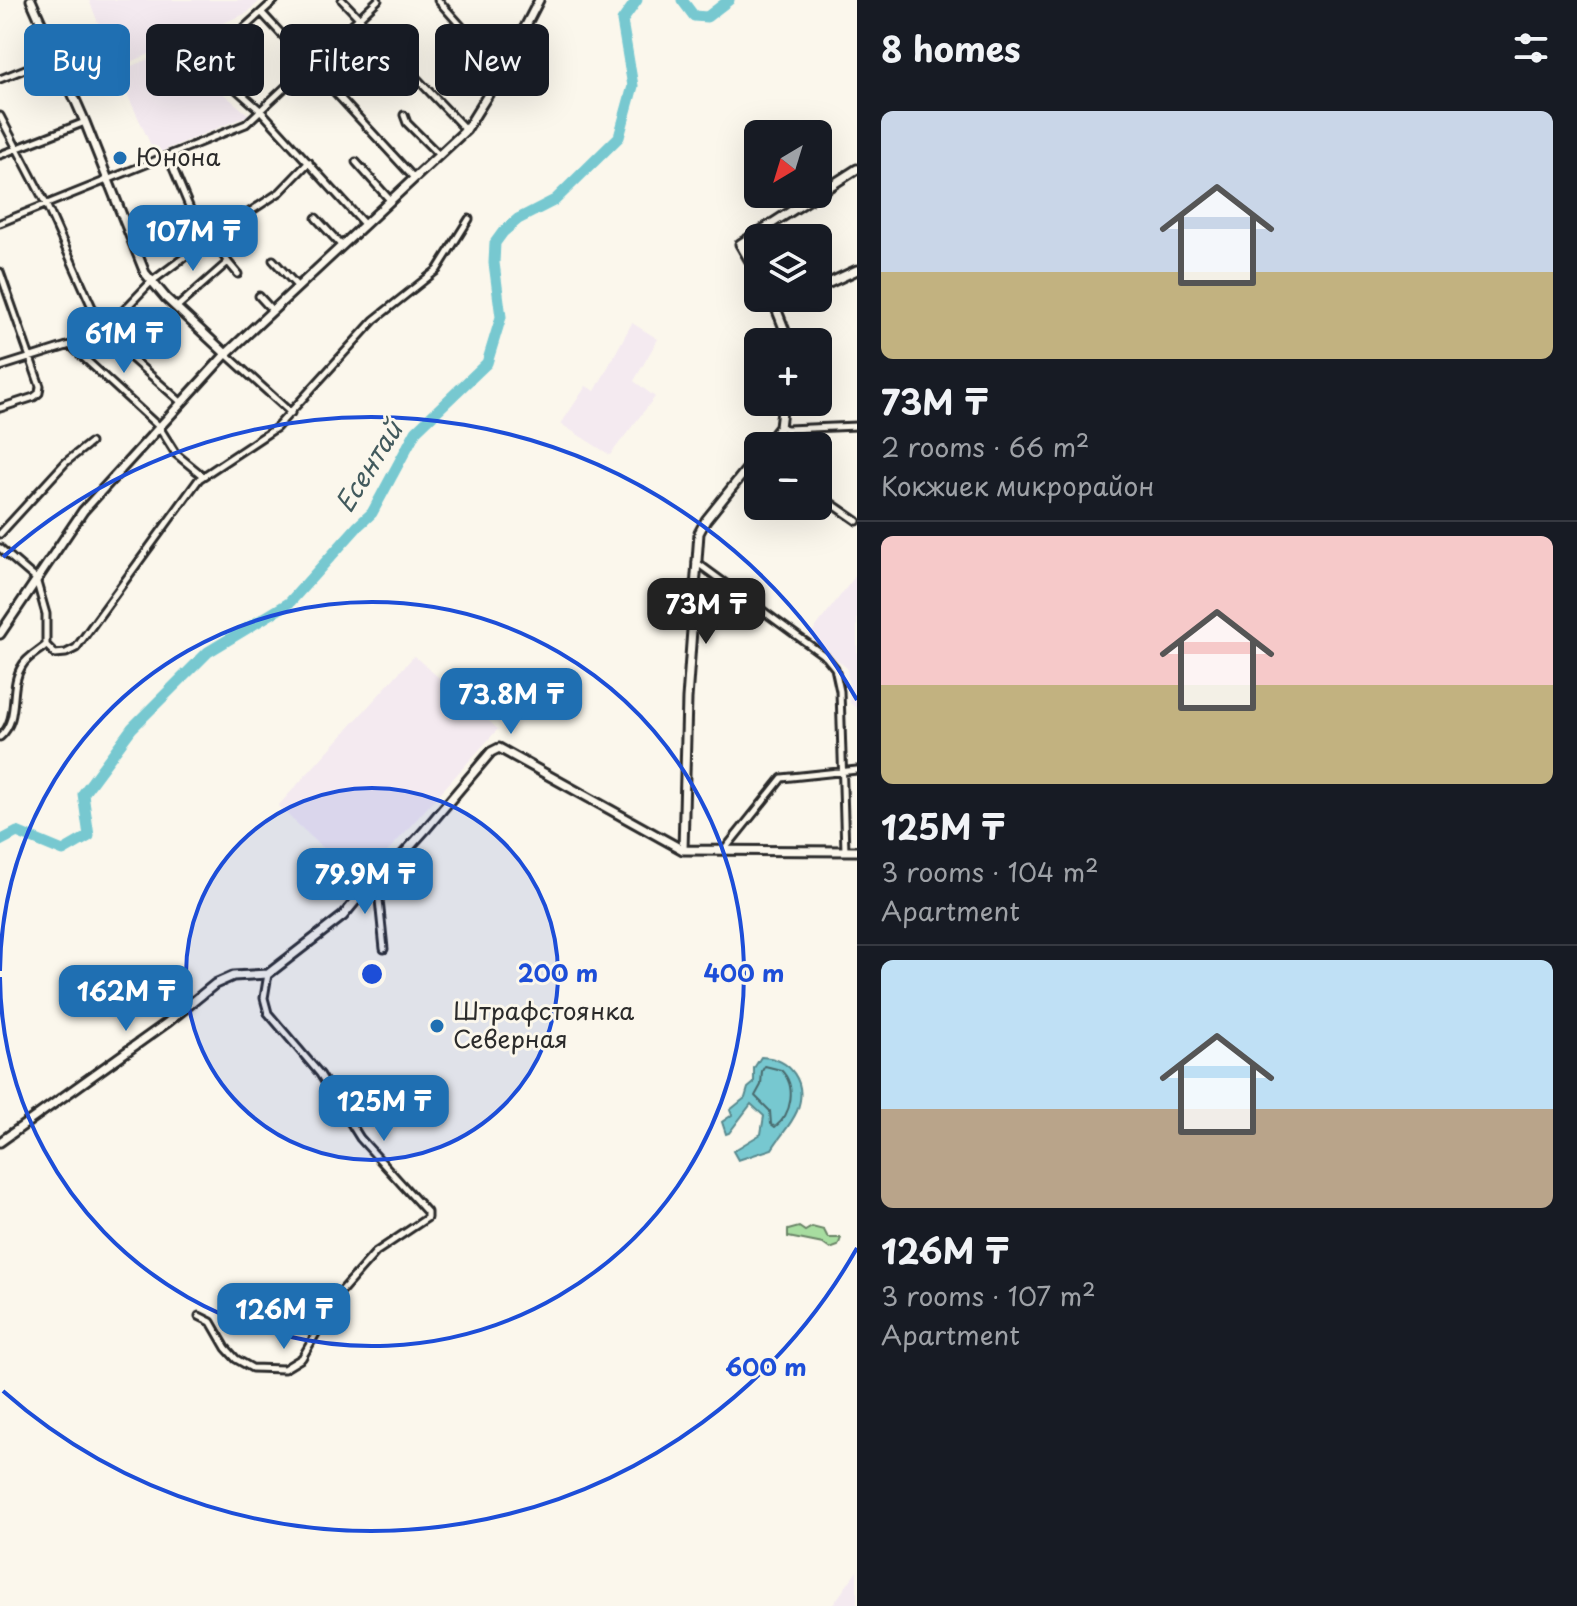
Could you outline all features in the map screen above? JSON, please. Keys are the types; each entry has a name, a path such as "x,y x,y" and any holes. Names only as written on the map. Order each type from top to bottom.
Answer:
{"street":[{"path":"31,0 41,24"},
{"path":"275,0 213,56 209,61 211,67 261,111 364,224"},
{"path":"342,0 466,130"},
{"path":"352,24 378,0"},
{"path":"438,0 459,24"},
{"path":"525,24 536,2"},
{"path":"262,13 280,32"},
{"path":"0,79 24,69"},
{"path":"0,223 107,178 230,133 246,124 280,93"},
{"path":"73,96 151,282 291,413"},
{"path":"339,96 414,178"},
{"path":"0,634 83,511 159,427 271,309 466,130 487,96"},
{"path":"404,115 407,123 440,156"},
{"path":"0,116 46,204 103,335 182,403"},
{"path":"0,155 85,122"},
{"path":"168,156 191,211 238,274"},
{"path":"0,367 95,340 103,335 151,282 280,192 309,162"},
{"path":"356,162 390,200"},
{"path":"832,185 857,169"},
{"path":"771,224 796,208"},
{"path":"316,218 341,245"},
{"path":"0,548 38,576 46,614 46,645 55,654 76,648 203,476 259,440 291,413 374,320 442,265 469,219"},
{"path":"273,260 297,286"},
{"path":"177,307 228,262"},
{"path":"832,282 857,270"},
{"path":"0,272 40,386 39,393 0,408"},
{"path":"259,296 271,309"},
{"path":"70,345 159,427 176,454 203,476"},
{"path":"776,432 781,416"},
{"path":"780,427 857,426"},
{"path":"0,534 66,462 90,443"},
{"path":"683,850 687,699 699,533 744,472"},
{"path":"832,504 857,521"},
{"path":"695,561 826,657 835,668 840,691 845,851"},
{"path":"0,737 9,725 15,706 19,670 46,645"},
{"path":"0,1142 168,1022 215,984 233,976 268,974 343,916 397,861 491,752 499,748 683,850 857,851"},
{"path":"724,851 782,778 857,770"},
{"path":"377,879 384,949"},
{"path":"199,1316 211,1322 236,1359 252,1368 284,1369 302,1358 338,1295 376,1252 427,1218 427,1212 360,1138 320,1074 268,1013 264,998 268,974"}],"shaded area":[{"path":"89,0 261,0 247,13 221,24 146,24 146,55 130,62 130,24 99,24"},
{"path":"146,60 146,96 226,96 249,115 155,154 128,96 130,67"},
{"path":"632,323 658,339 634,381 655,397 610,455 561,424 586,386 595,391"},
{"path":"857,574 857,708 850,703 847,668 809,636"},
{"path":"414,656 498,729 360,882 278,806"},
{"path":"857,1571 857,1606 832,1606"}],"green space":[{"path":"799,1227 805,1231 812,1227 824,1230 828,1238 841,1238 838,1246 830,1249 823,1244 788,1237 788,1230"}],"water":[{"path":"761,1057 772,1058 788,1067 798,1082 800,1101 795,1116 772,1149 738,1160 733,1151 761,1134 764,1116 751,1104 729,1133 726,1134 722,1122 732,1115 730,1110 745,1098 748,1088 754,1083 754,1068"}],"waterway":[{"name":"Есентай","path":"0,841 17,832 63,851 89,836 83,794 132,728 208,652 289,603 372,513 416,431 487,363 501,317 494,263 495,243 518,219 555,200 619,137 633,86 622,21 637,0"},
{"name":"Есентай","path":"682,0 694,16 707,17 729,0"}],"place":[{"name":"Юнона","path":"120,158"},
{"name":"Штрафстоянка Северная","path":"437,1026"}]}
